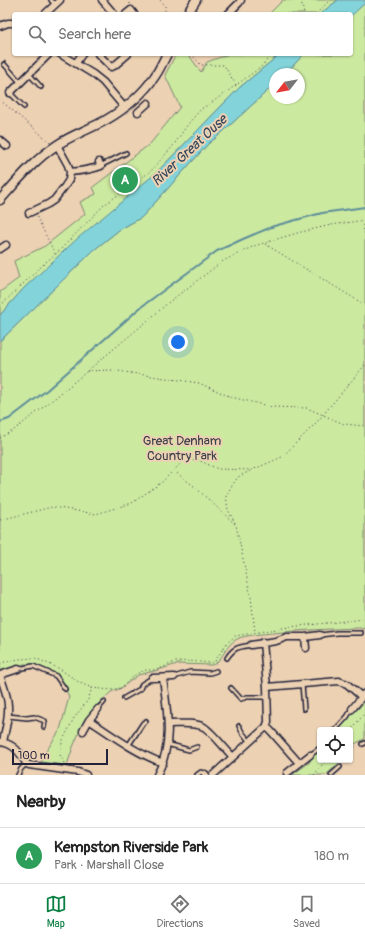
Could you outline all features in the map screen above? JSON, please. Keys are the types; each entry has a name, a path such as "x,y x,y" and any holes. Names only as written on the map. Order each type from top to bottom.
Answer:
{"street":[{"path":"46,12 53,2 60,0"},
{"path":"102,0 112,12"},
{"path":"188,12 196,0"},
{"path":"230,12 241,0"},
{"path":"0,26 12,23"},
{"path":"10,93 47,56"},
{"path":"64,56 103,82 124,108"},
{"path":"76,63 81,56"},
{"path":"100,56 111,67 126,56"},
{"path":"0,200 40,157 69,138 108,119 124,108 156,75 166,56"},
{"path":"134,99 140,110 148,103"},
{"path":"0,140 7,146"},
{"path":"33,214 54,200 69,180 70,172 68,165 56,146"},
{"path":"70,172 89,170 101,164"},
{"path":"251,645 262,642 276,641 287,637 320,635"},
{"path":"305,637 306,648"},
{"path":"213,775 266,727 268,722 267,687 262,642"},
{"path":"18,670 0,675 8,706 8,716 1,742 12,745 18,750 26,764 29,766 78,772 86,775"},
{"path":"152,678 174,677"},
{"path":"157,775 163,763 167,744 168,724 163,678"},
{"path":"267,687 339,681 347,684 364,695 352,709"},
{"path":"84,731 89,720 98,709"},
{"path":"89,720 128,746 152,759 163,763"},
{"path":"168,724 196,725 204,727 233,757"},
{"path":"266,727 299,763"},
{"path":"286,774 310,755"}],"lane":[{"path":"4,64 20,82"},
{"path":"29,74 42,87"},
{"path":"10,93 24,107"},
{"path":"101,164 126,153"},
{"path":"320,635 361,633"},
{"path":"227,658 231,651 239,647 251,645"},
{"path":"18,670 33,666 56,676 65,689"},
{"path":"174,677 190,672 216,671"},
{"path":"124,698 140,689 142,684 152,678"},
{"path":"302,684 304,709"},
{"path":"230,688 241,699 247,697 267,697"},
{"path":"98,709 104,702"},
{"path":"338,727 352,709"},
{"path":"8,716 27,718 34,717 45,721 44,727"},
{"path":"128,746 142,723 146,721"},
{"path":"239,726 250,742"},
{"path":"167,744 189,750 197,747"},
{"path":"310,755 317,750"},
{"path":"18,775 26,764"},
{"path":"332,775 340,767"},
{"path":"197,775 201,772 206,774"}],"path":[{"path":"160,0 165,5 165,12"},
{"path":"300,0 303,12"},
{"path":"318,12 330,0"},
{"path":"193,56 201,65 224,65 236,86"},
{"path":"0,306 56,254 104,205 151,171 201,110 261,67 270,56"},
{"path":"0,100 56,146"},
{"path":"33,214 56,254"},
{"path":"0,438 14,430 55,398 169,302 223,261 254,246 311,229 365,220"},
{"path":"362,221 365,236"},
{"path":"264,243 365,305"},
{"path":"255,632 251,597 236,525 228,510 226,496 238,477 282,457 323,415 365,365"},
{"path":"87,371 111,370 199,383 231,397 265,406 307,408 344,424 365,426"},
{"path":"0,520 52,507 96,514 132,503 162,482 182,462 198,460 218,469 252,470"},
{"path":"174,470 195,487 236,525"},
{"path":"0,664 19,659 35,658 60,669 92,688 111,690 121,688 136,674 146,670 157,670 175,662 189,661 211,663 215,661 226,644 235,636 289,627 365,619"},
{"path":"67,771 60,754 63,740 74,718 88,700 92,688"},
{"path":"353,727 365,713"},
{"path":"314,775 324,763"}],"green space":[{"path":"283,0 338,0 323,12 271,12"},
{"name":"Great Denham Country Park","path":"365,3 365,629 305,630 244,637 233,642 219,660 212,665 177,664 138,675 121,688 111,692 95,707 84,721 67,765 41,762 60,730 69,697 63,683 57,675 33,664 24,664 0,671 0,341 94,250 119,230 142,217 209,143 269,89 269,104 305,104 305,68 291,68 302,56 353,56 353,13"},
{"path":"175,56 189,56 201,72 207,62 224,56 278,56 239,88 156,173 24,288 0,315 0,292 19,278 14,261 45,246 85,214 80,202 96,194 93,187 150,144 180,107 165,75"},
{"path":"365,701 365,739 354,744 355,747 353,749 353,727 341,727 356,709 358,709"},
{"path":"317,754 317,763 339,763 326,775 292,775 310,762 310,757"}],"water":[{"path":"338,0 365,0 365,3 353,14 353,12 323,12"},
{"name":"River Great Ouse","path":"278,56 302,56 291,68 269,68 269,89 209,143 142,217 119,230 94,250 0,341 0,315 24,288 78,238 156,173 239,88"}],"waterway":[{"path":"0,422 9,419 47,390 141,307 217,251 274,226 322,213 365,207"}],"place":[{"name":"Kempston Riverside Park","path":"125,180"}]}
